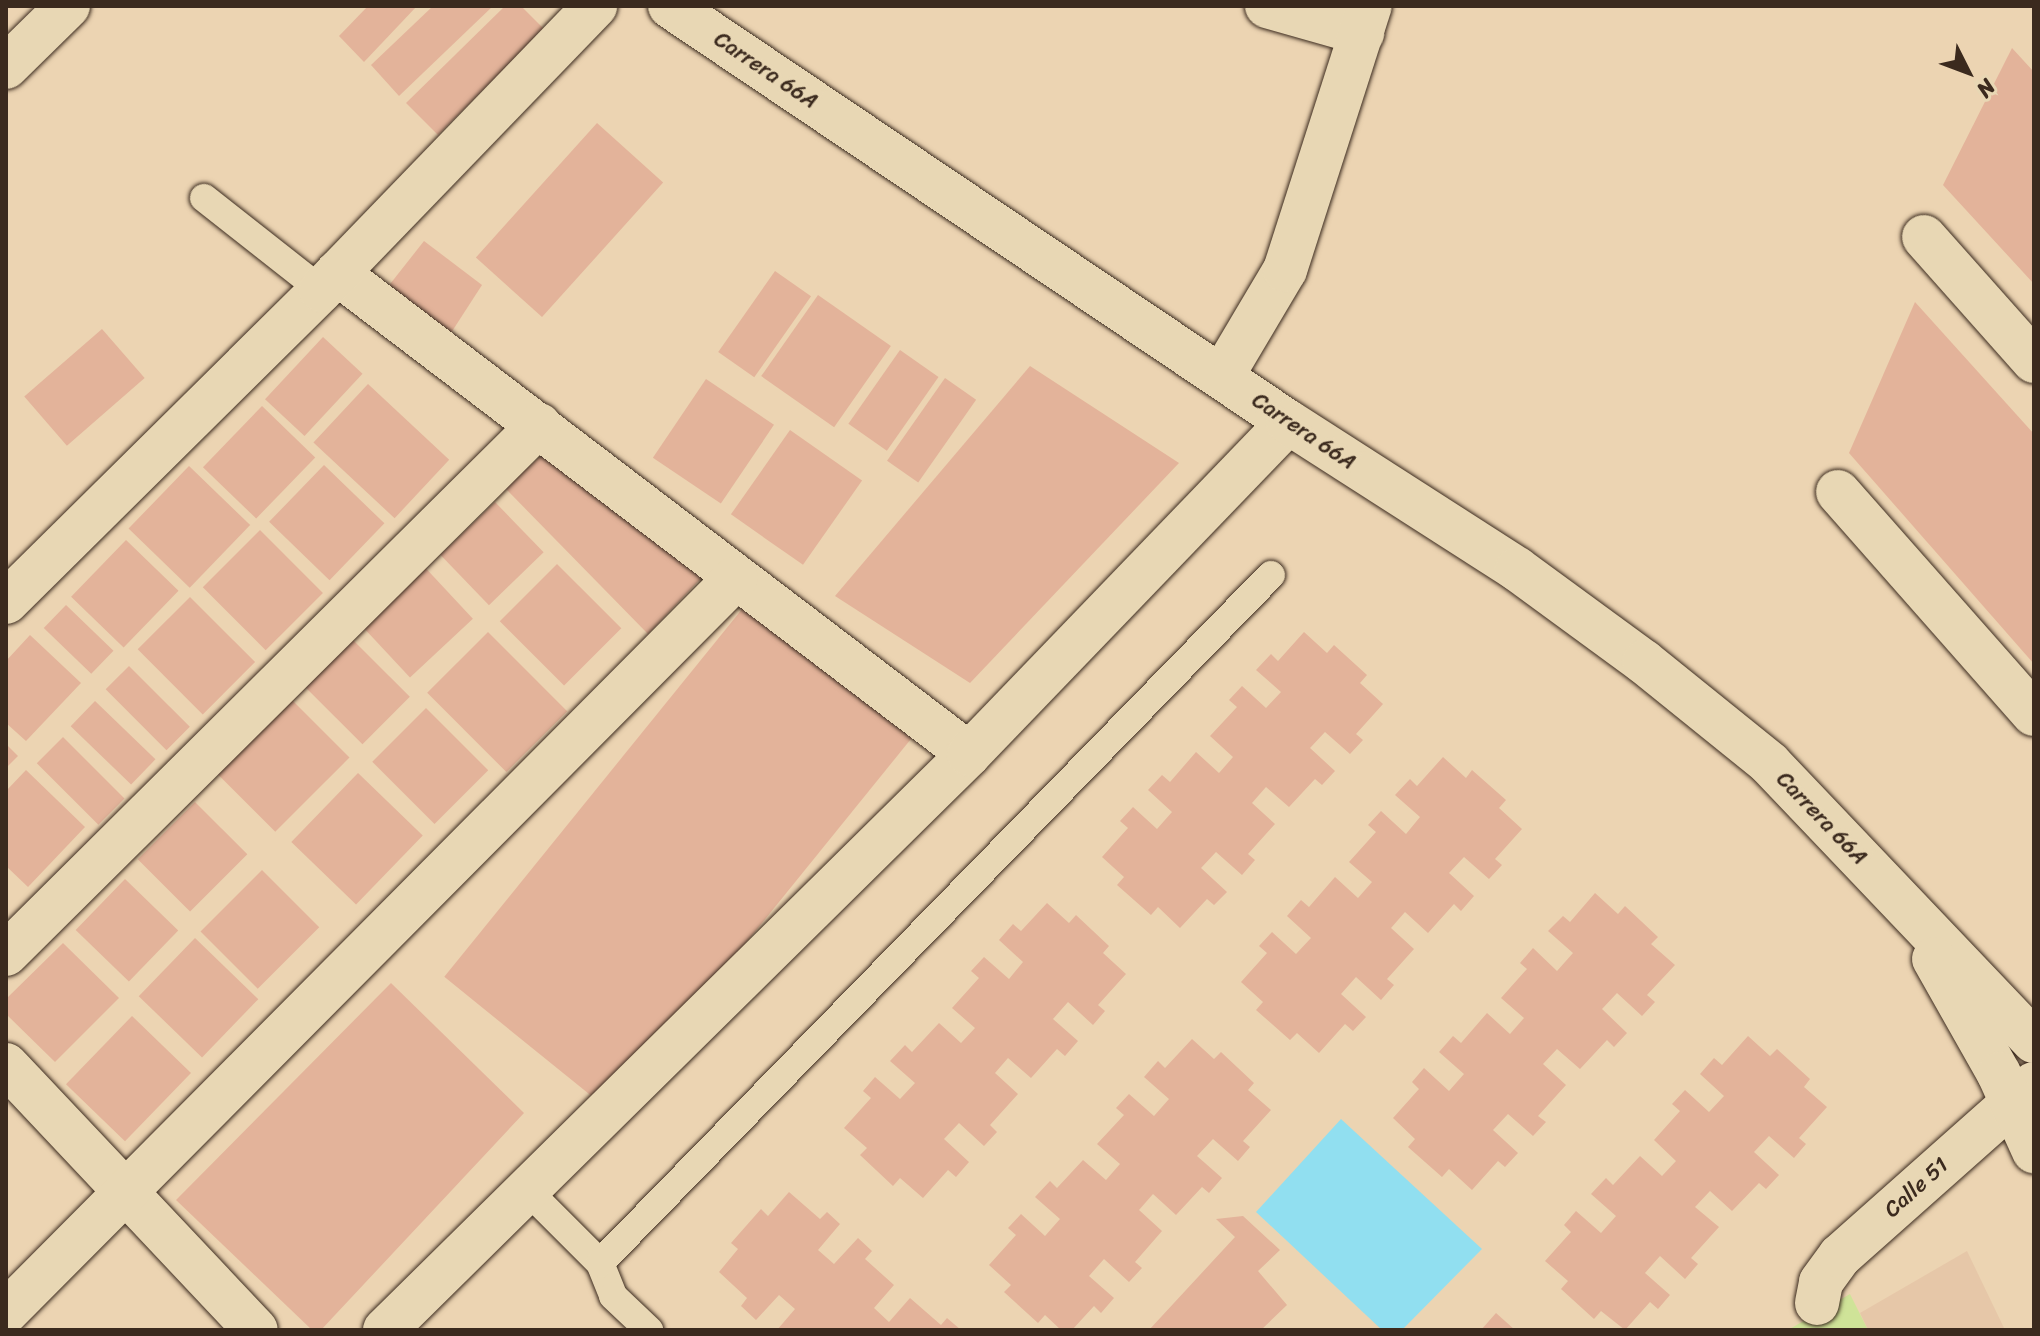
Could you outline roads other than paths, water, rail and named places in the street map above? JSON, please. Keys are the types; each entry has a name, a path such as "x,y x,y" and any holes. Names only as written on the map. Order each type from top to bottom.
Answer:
{"street":[{"path":"6,67 68,6"},
{"path":"6,602 329,282 595,6"},
{"name":"Carrera 66A","path":"670,6 1288,422 1517,569 1644,662 1769,763 2034,1041"},
{"path":"1222,376 1285,270 1366,20 1267,6"},
{"path":"1924,237 2034,361"},
{"path":"329,282 539,425 969,754"},
{"path":"385,1330 969,754 1288,422"},
{"path":"6,954 539,425"},
{"path":"1838,492 2034,714"},
{"path":"6,1312 736,578"},
{"name":"Carrera 66A","path":"1902,901 1999,1074 2022,1093 2034,1151"},
{"path":"6,1065 256,1330"},
{"name":"Calle 51","path":"1817,1303 1821,1282 1840,1256 2022,1093"}],"lane":[{"path":"204,198 329,282"},
{"path":"600,1263 1271,575"},
{"path":"526,1189 600,1263 613,1296 649,1330"}],"water":[{"path":"1341,1119 1482,1249 1402,1330 1382,1330 1256,1212"}]}
